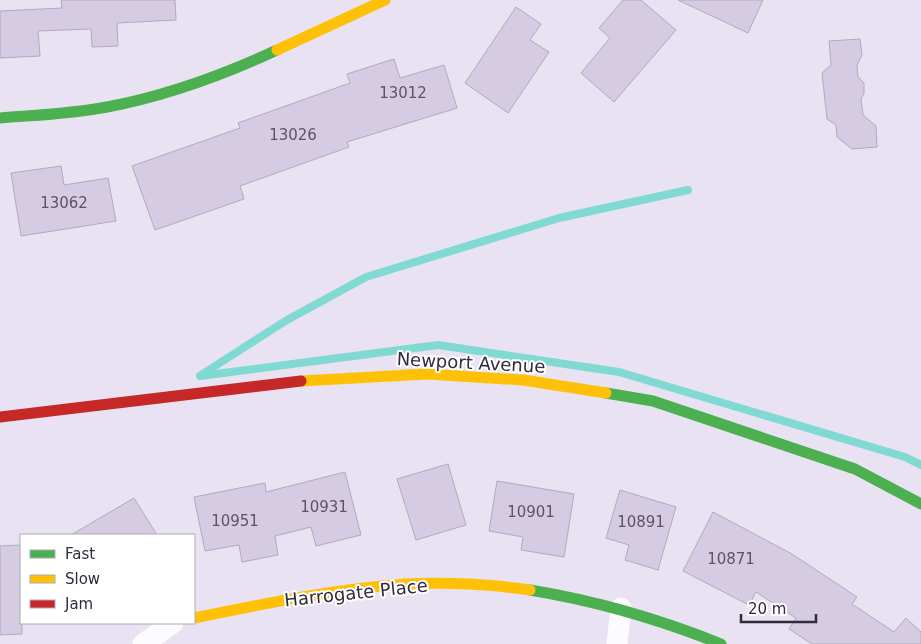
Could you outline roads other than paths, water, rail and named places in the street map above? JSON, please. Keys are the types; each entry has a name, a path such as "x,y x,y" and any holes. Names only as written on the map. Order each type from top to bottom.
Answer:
{"street":[{"path":"0,118 46,115 120,104 205,79 280,48 385,0"},
{"name":"Newport Avenue","path":"0,417 308,380 427,374 523,380 588,389 652,401 855,469 921,504"},
{"name":"Harrogate Place","path":"195,618 332,593 406,584 483,584 567,595 621,608 698,634 721,644"},
{"path":"617,644 621,608"},
{"path":"143,644 172,624"}],"waterway":[{"path":"201,375 287,320 366,277 559,218 688,190"},
{"path":"200,376 438,345 619,372 905,457 921,465"}]}
